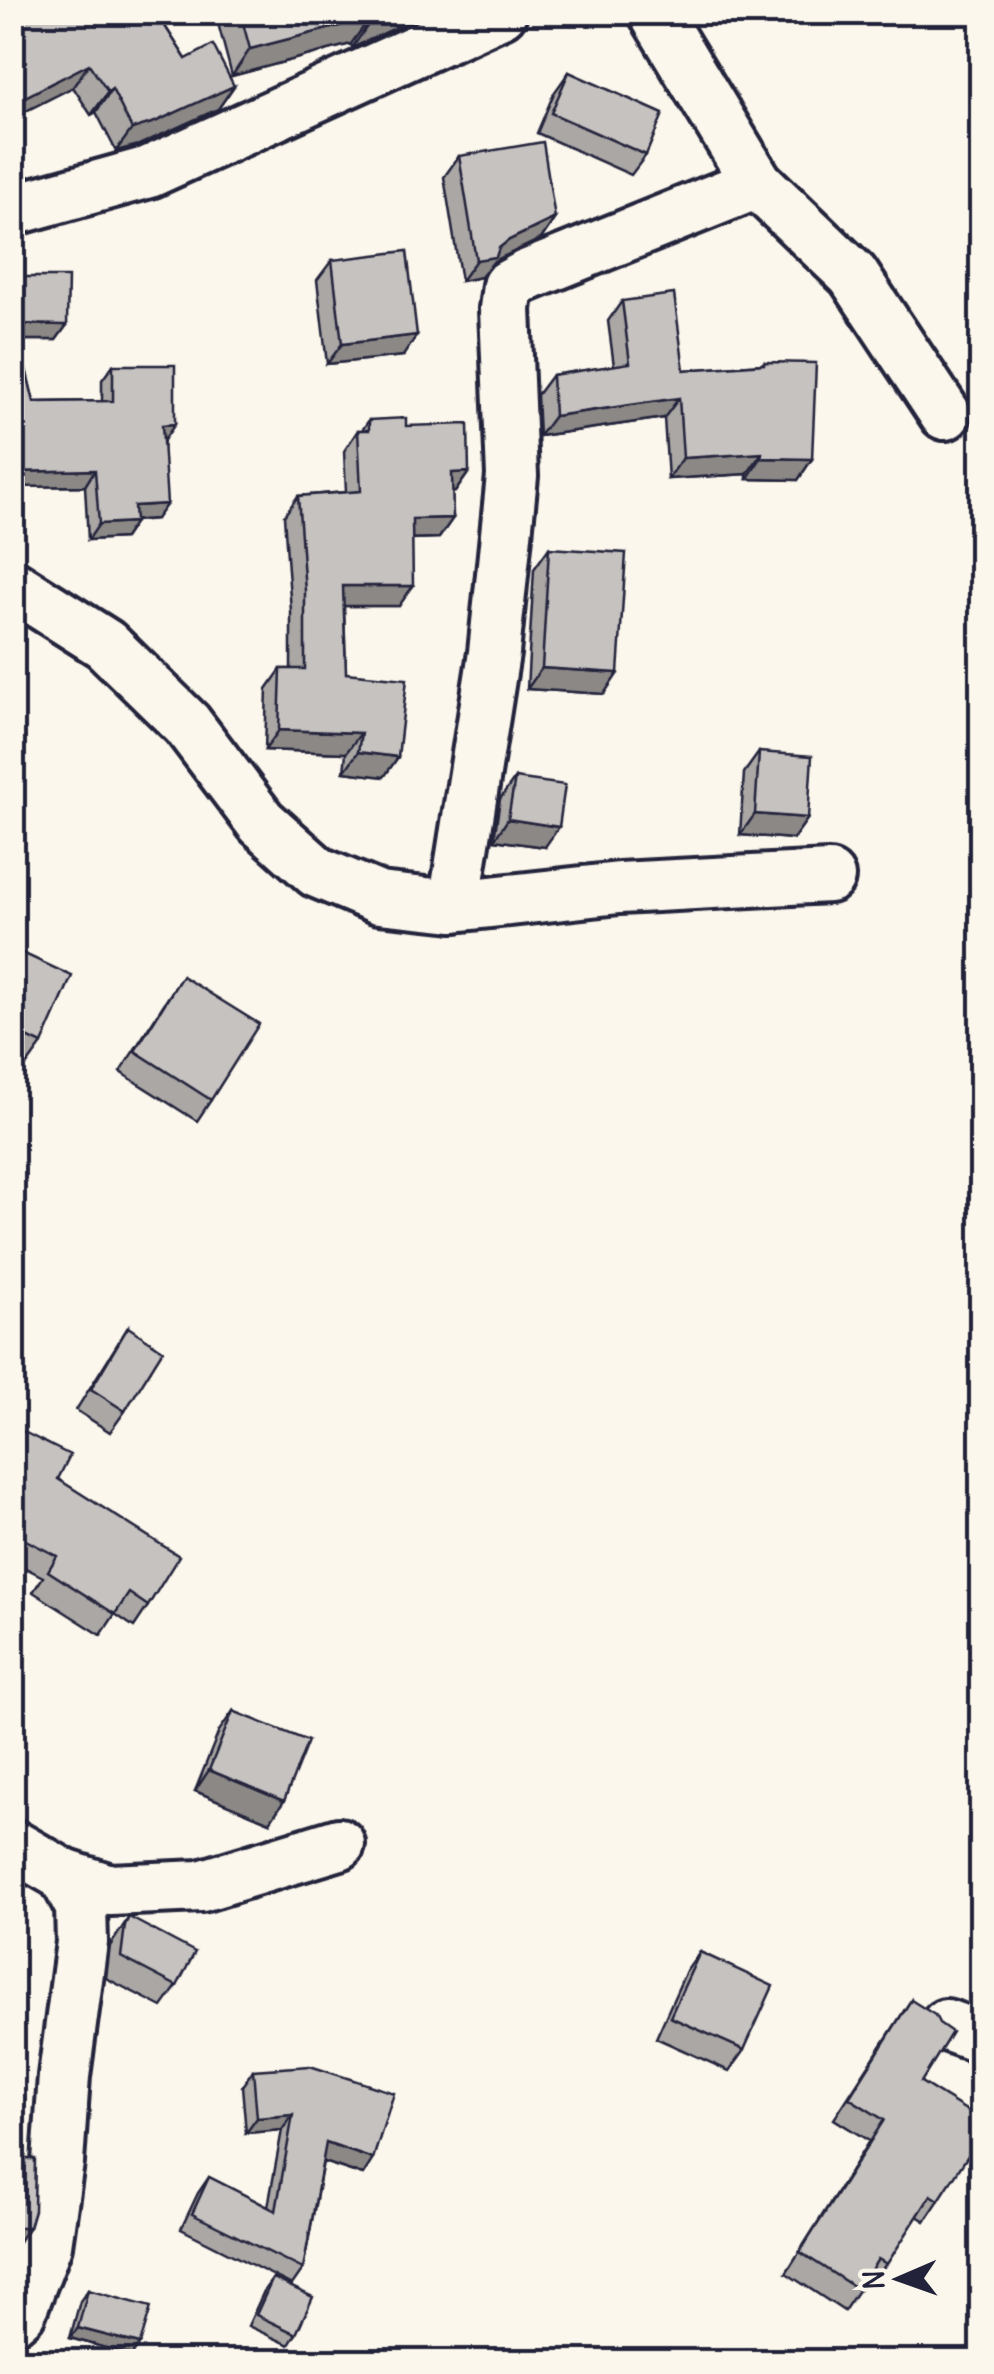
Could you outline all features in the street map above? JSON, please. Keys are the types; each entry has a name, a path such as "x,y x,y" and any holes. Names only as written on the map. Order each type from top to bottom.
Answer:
{"street":[{"path":"12,210 149,172 501,12"},
{"path":"671,26 756,183 853,275 945,414"},
{"path":"454,906 494,653 512,476 505,309 508,286 756,183"},
{"path":"12,585 105,644 187,724 261,822 317,872 378,898 454,906 620,888 829,877"},
{"path":"12,1845 64,1875 110,1890 201,1886 339,1844"},
{"path":"12,2319 20,2312 46,2245 58,2162 64,2076 82,1942 81,1907 64,1875"}],"building":[{"path":"29,12 156,12 186,59 213,45 234,86 132,129 112,89 108,92 89,64 19,100 12,87 12,17"},
{"path":"240,12 391,12 370,22 370,18 250,49"},
{"path":"569,72 663,114 646,155 551,113"},
{"path":"543,142 555,218 509,240 499,248 496,257 476,260 459,156"},
{"path":"407,251 417,335 342,344 332,260"},
{"path":"12,277 68,277 67,325 15,324 34,402 113,401 113,365 175,365 175,424 162,425 167,504 134,506 135,522 99,524 95,470 12,472"},
{"path":"674,294 684,370 764,362 816,363 812,459 761,458 762,453 683,458 679,398 554,416 552,375 630,363 622,301"},
{"path":"406,418 406,426 468,424 469,472 452,473 453,518 412,519 413,586 343,586 346,673 407,679 398,757 358,752 361,733 279,730 281,669 305,669 305,591 298,496 361,491 358,430 369,430 369,420"},
{"path":"549,548 626,553 618,673 542,668"},
{"path":"759,752 812,756 808,818 755,814"},
{"path":"515,778 565,785 559,827 508,819"},
{"path":"12,933 19,936 14,949 72,976 42,1044 12,1030"},
{"path":"182,976 259,1024 211,1100 135,1051"},
{"path":"128,1327 163,1350 125,1411 91,1389"},
{"path":"12,1426 70,1455 58,1479 179,1556 148,1606 129,1593 115,1614 48,1571 57,1556 12,1533"},
{"path":"233,1711 308,1741 284,1801 209,1770"},
{"path":"129,1917 195,1952 177,1986 121,1957"},
{"path":"700,1952 773,1986 744,2050 670,2017"},
{"path":"911,2000 952,2032 921,2082 982,2120 982,2134 939,2200 931,2195 887,2264 878,2259 859,2290 800,2252 884,2120 849,2098"},
{"path":"310,2066 394,2093 373,2159 326,2143 303,2269 192,2214 209,2177 276,2211 293,2115 257,2118 253,2070"},
{"path":"12,2159 35,2159 34,2210 29,2227 12,2227"},
{"path":"273,2278 313,2297 296,2334 256,2315"},
{"path":"88,2290 151,2307 140,2344 78,2328"}]}
